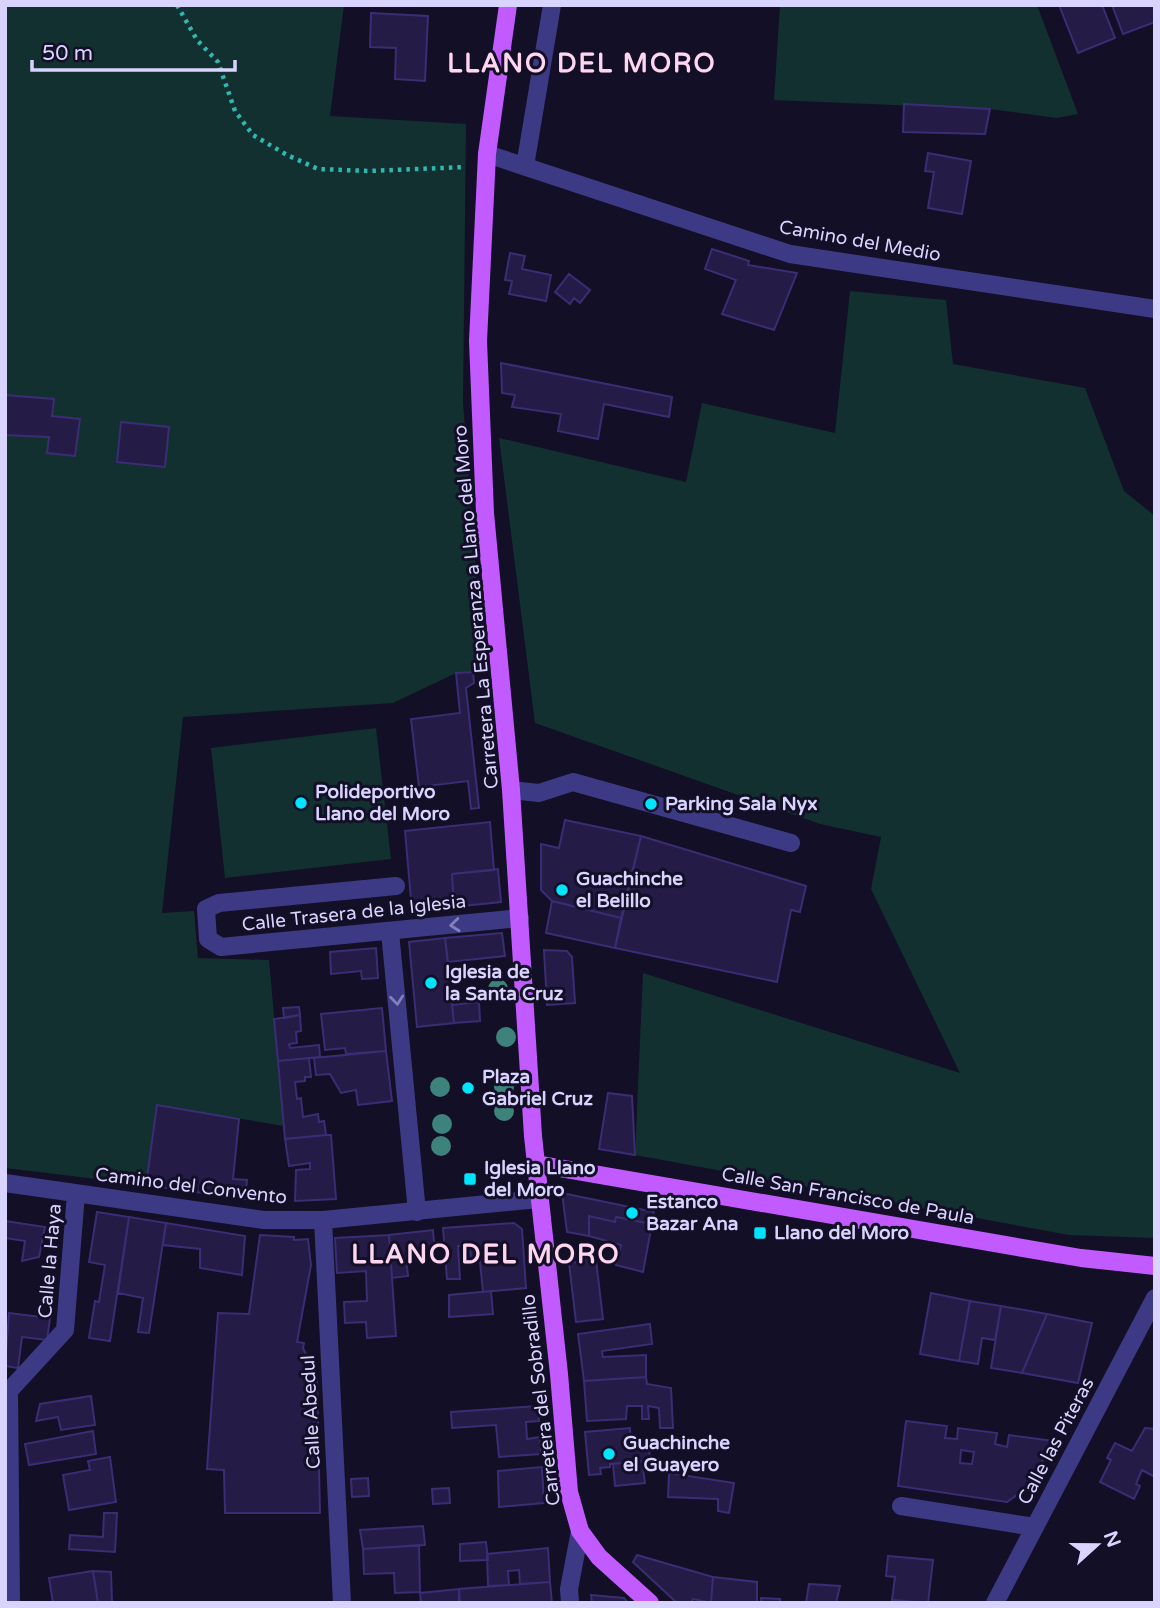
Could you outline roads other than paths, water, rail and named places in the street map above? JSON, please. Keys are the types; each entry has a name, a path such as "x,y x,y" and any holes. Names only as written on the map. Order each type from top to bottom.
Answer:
{"main road":[{"name":"Carretera La Esperanza a Llano del Moro","path":"508,5 487,160 479,354 485,513 511,790 536,1164"},
{"name":"Carretera del Sobradillo","path":"536,1164 569,1492 580,1531 599,1557 650,1603"},
{"name":"Calle San Francisco de Paula","path":"536,1164 1081,1258 1155,1266"}],"street":[{"path":"525,166 552,5"},
{"name":"Camino del Medio","path":"487,160 525,166 790,254 1155,309"},
{"path":"511,790 539,793 573,782 791,843"},
{"name":"Calle Trasera de la Iglesia","path":"396,886 219,903 206,909 208,939 221,947 520,918"},
{"path":"390,932 417,1212"},
{"name":"Camino del Convento","path":"5,1183 264,1220 323,1220 539,1199"},
{"name":"Calle la Haya","path":"11,1603 9,1391 65,1330 76,1194"},
{"name":"Calle Abedul","path":"323,1220 342,1603"},
{"name":"Calle las Piteras","path":"995,1603 1155,1298"},
{"path":"901,1506 1035,1527"},
{"path":"570,1603 569,1589 580,1531"}],"place":[{"name":"Polideportivo Llano del Moro","path":"301,803"},
{"name":"Parking Sala Nyx","path":"651,804"},
{"name":"Guachinche el Belillo","path":"562,890"},
{"name":"Iglesia de la Santa Cruz","path":"431,983"},
{"name":"Plaza Gabriel Cruz","path":"468,1088"},
{"name":"Iglesia Llano del Moro","path":"470,1179"},
{"name":"Estanco Bazar Ana","path":"632,1213"},
{"name":"Llano del Moro","path":"760,1233"},
{"name":"Guachinche el Guayero","path":"609,1454"}],"district":[{"name":"LLANO DEL MORO","path":"582,63"},
{"name":"LLANO DEL MORO","path":"486,1254"}]}
